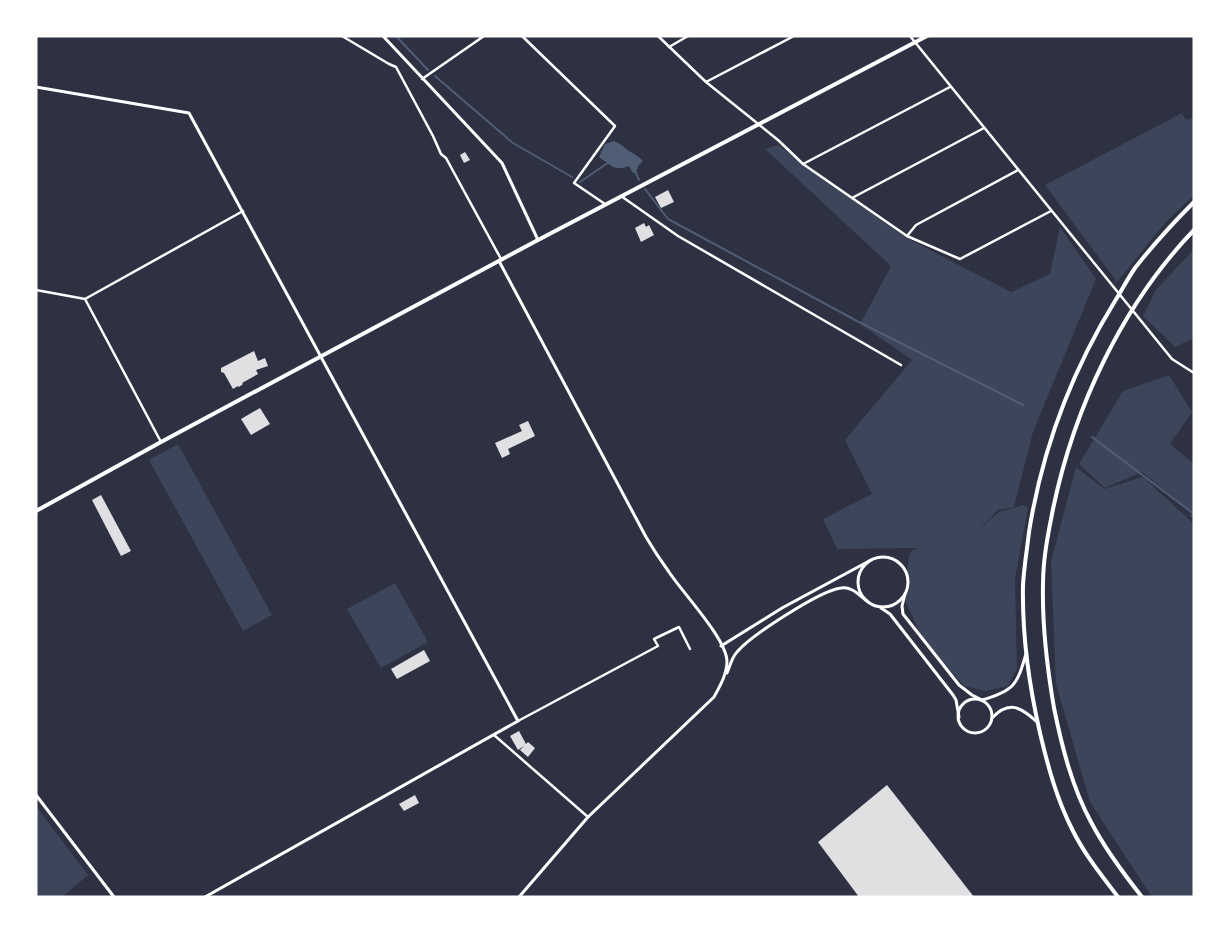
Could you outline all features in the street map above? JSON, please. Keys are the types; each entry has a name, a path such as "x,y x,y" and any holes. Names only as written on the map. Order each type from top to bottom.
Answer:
{"main road":[{"path":"36,510 605,204 927,36"},
{"path":"1118,897 1089,858 1073,831 1052,781 1037,722 1026,651 1023,585 1025,560 1038,486 1052,438 1087,350 1135,268 1194,202"},
{"path":"1142,897 1098,835 1080,800 1072,776 1056,719 1045,649 1044,563 1049,527 1065,458 1088,395 1120,331 1149,282 1194,230"}],"street":[{"path":"342,36 396,67 646,537 669,573 701,614 721,646 727,660 724,678"},
{"path":"383,36 502,163 538,240"},
{"path":"422,79 484,36"},
{"path":"522,36 616,126 574,183 605,204"},
{"path":"658,36 706,82 803,164 907,236 960,259 1051,211"},
{"path":"669,47 688,36"},
{"path":"706,82 794,36"},
{"path":"910,36 1172,358 1194,373"},
{"path":"36,87 189,112 518,721"},
{"path":"803,164 951,87"},
{"path":"852,198 984,128"},
{"path":"907,236 916,225 1018,170"},
{"path":"621,196 678,236 901,365"},
{"path":"36,290 85,299 242,211"},
{"path":"85,299 161,442"},
{"path":"721,646 782,608 871,560 888,557 896,560 907,574 908,582 902,606 903,614 959,685 982,700 990,708 992,718"},
{"path":"867,601 858,588 858,580 864,565 871,560"},
{"path":"518,897 588,817 714,697 736,652 766,628 828,592 841,587 850,588 867,601 890,614 953,695 962,726 966,730 977,733 987,728 992,718 998,712 1014,707 1025,711 1037,722"},
{"path":"878,606 890,606 897,603 905,594"},
{"path":"205,897 493,734 658,646 654,639 679,627 690,649"},
{"path":"959,717 959,710 966,701 971,699 982,700 1000,695 1008,690 1015,683 1019,675 1026,651"},
{"path":"493,734 588,817"},
{"path":"36,794 114,897"}],"shaded area":[{"path":"1182,113 1186,120 1194,117 1194,195 1165,223 1117,282 1045,185"},
{"path":"614,141 643,161 638,166 636,173 633,173 629,166 616,168 599,157 605,144"},
{"path":"778,145 905,237 1011,292 1050,274 1060,227 1096,279 1033,432 1014,507 998,510 979,529 999,512 1023,505 1028,508 1015,579 1017,668 1008,686 985,691 964,686 922,638 906,602 908,560 912,550 919,548 837,549 823,519 872,494 845,440 912,360 860,324 891,266 765,149"},
{"path":"1194,249 1194,338 1175,347 1143,316 1156,290"},
{"path":"1169,375 1192,412 1170,444 1194,464 1194,520 1189,515 1193,513 1142,472 1105,488 1079,464 1123,391"},
{"path":"178,444 272,615 243,631 149,460"},
{"path":"1076,467 1104,489 1143,477 1194,524 1194,897 1152,897 1090,802 1056,684 1051,561"},
{"path":"395,583 428,642 381,668 347,609"},
{"path":"36,806 88,875 62,897 36,897"}],"building":[{"path":"465,152 470,160 464,163 460,155"},
{"path":"668,190 674,202 661,208 655,197"},
{"path":"644,223 646,227 649,225 654,235 641,242 635,228"},
{"path":"254,351 258,361 265,358 268,366 256,370 258,374 233,389 224,373 221,372 221,368"},
{"path":"260,408 270,424 251,435 241,419"},
{"path":"528,421 535,436 508,449 510,454 502,458 495,443 522,431 519,425"},
{"path":"101,495 131,551 121,556 92,500"},
{"path":"424,650 430,661 397,679 391,669"},
{"path":"519,731 526,744 528,742 535,748 528,757 520,750 524,746 518,750 510,736"},
{"path":"887,785 974,897 859,897 818,842"},
{"path":"415,795 419,803 404,811 399,804"}],"waterway":[{"path":"396,36 428,70"},
{"path":"435,76 513,143 572,177"},
{"path":"580,182 609,162"},
{"path":"635,171 639,180"},
{"path":"645,189 668,219 857,321 1023,405"},
{"path":"1092,437 1194,514"}]}
